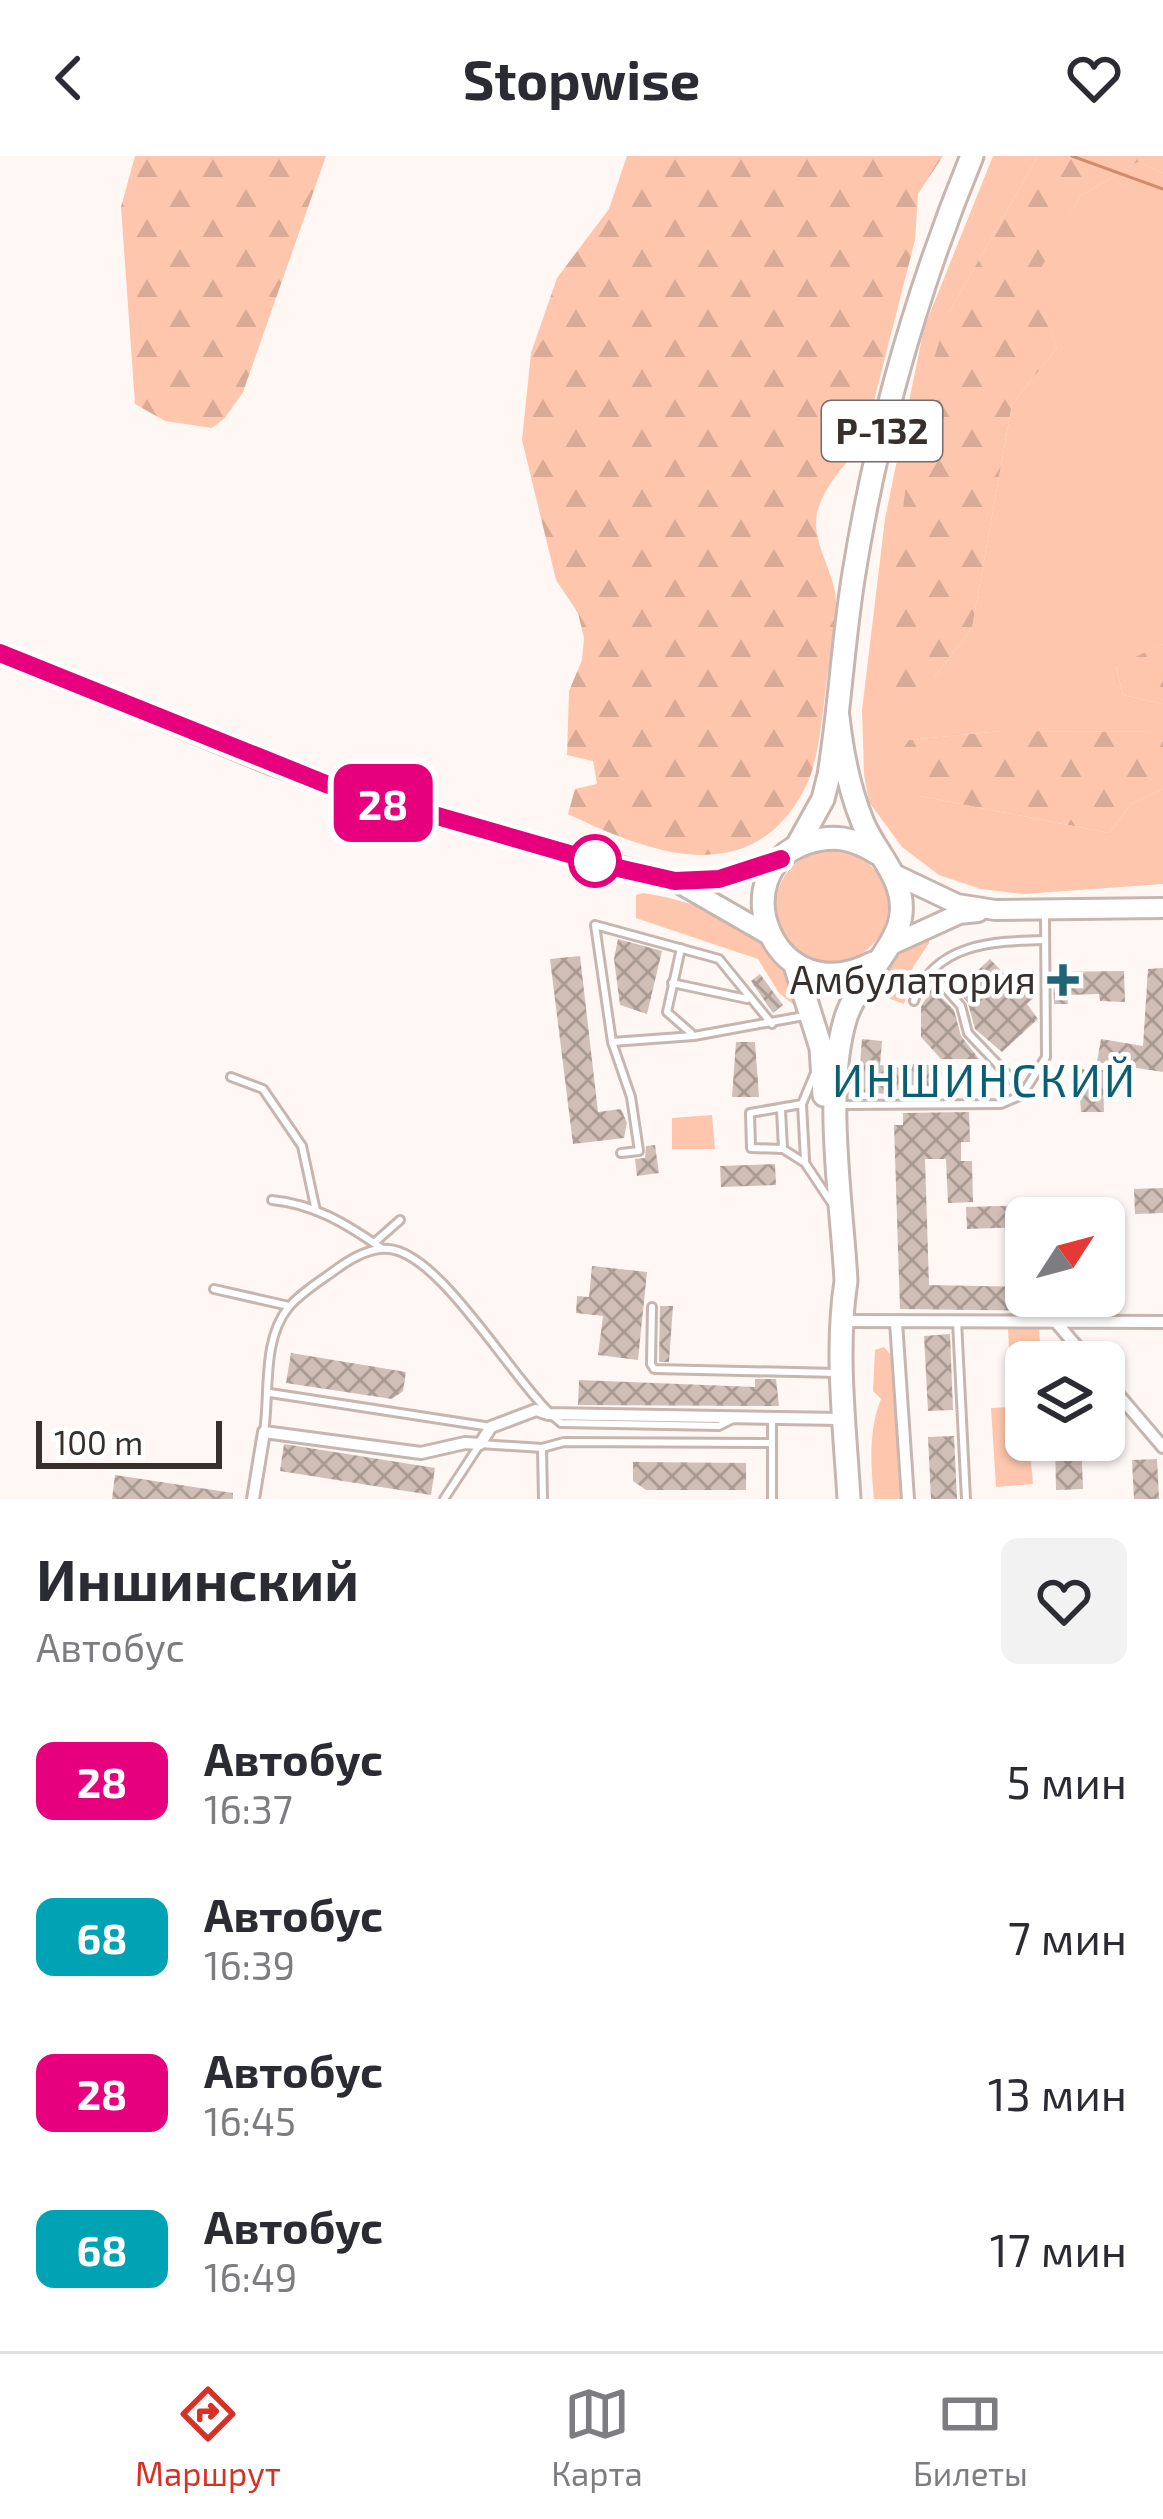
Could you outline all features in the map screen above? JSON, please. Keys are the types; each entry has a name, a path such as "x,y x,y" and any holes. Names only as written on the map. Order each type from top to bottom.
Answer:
{"highway":[{"name":"Р-132","path":"769,935 764,893 823,799 838,717 854,575 881,434 923,284 972,156"},
{"name":"Р-132","path":"838,717 854,800 877,853 894,874"},
{"path":"789,852 823,837 841,837 877,853"},
{"path":"795,965 825,976 864,968 891,945 902,910 894,874"},
{"path":"769,935 795,965 821,1048 833,1282 842,1316"},
{"path":"849,1499 838,1054 864,968"}],"main road":[{"path":"0,653 270,764 361,796 675,881 769,935"},
{"path":"675,881 719,879 789,852"},
{"path":"894,874 957,904 994,910"},
{"path":"891,945 959,914 1163,908"}],"street":[{"path":"842,1316 896,1322 1163,1322"},
{"path":"1055,1321 1072,1341"},
{"path":"896,1322 908,1499"},
{"path":"1125,1403 1163,1447"},
{"path":"253,1499 264,1432 422,1454 479,1444 491,1426 536,1410 548,1414 845,1419"}],"lane":[{"path":"837,1105 1001,1104 1013,1102 1024,1092 1047,1052 1045,911"},
{"path":"621,1154 639,1151 631,1097 612,1042 594,926 719,958 772,1024"},
{"path":"914,1001 922,982 952,955 977,944 1045,940"},
{"path":"681,948 668,1017 694,1036"},
{"path":"931,972 962,1006 967,1032 1024,1092"},
{"path":"673,983 750,1000"},
{"path":"612,1042 694,1036 813,1013"},
{"path":"805,1162 802,1104 821,1048"},
{"path":"231,1078 263,1089 302,1147 316,1211"},
{"path":"802,1104 750,1113 751,1149 783,1149 805,1162 831,1202"},
{"path":"781,1110 783,1149"},
{"path":"272,1200 341,1220 378,1246 395,1249 426,1267 512,1364 548,1414"},
{"path":"264,1432 270,1393 267,1368 277,1327 289,1306 344,1264 378,1246 400,1220"},
{"path":"214,1289 289,1306"},
{"path":"652,1306 654,1370 843,1373"},
{"path":"957,1321 966,1499"},
{"path":"270,1393 491,1426"},
{"path":"772,1417 772,1499"},
{"path":"444,1499 479,1444 542,1448 564,1442 772,1443"},
{"path":"542,1448 543,1499"}],"green space":[{"path":"135,156 326,156 243,392 212,428 165,421 135,404 121,207"},
{"path":"627,156 943,156 918,194 915,240 863,444 830,485 817,513 817,536 835,591 836,613 812,770 803,792 780,823 754,843 726,853 663,850 568,814 575,789 597,784 593,761 567,755 569,691 582,660 584,638 578,613 556,580 522,440 531,353 557,278 609,209"},
{"path":"993,156 1038,156 948,314 934,678 972,628 1012,404 1057,348 1033,281 1080,196 1138,162 1163,173 1163,644 1116,667 1123,695 1163,704 1163,732 1002,731 909,740 920,796 1109,833 1131,804 1163,789 1163,884 1023,894 981,889 939,875 902,847 869,802 862,710 885,519 924,328"},
{"path":"1038,156 1163,156 1163,173 1138,162 1080,196 1034,281 1057,348 1012,404 972,628 934,678 909,701 880,690 914,422 948,314"},
{"path":"1163,644 1163,704 1123,695 1116,666"},
{"path":"1002,731 1163,732 1163,789 1131,804 1109,833 920,796 897,758 909,740"},
{"path":"832,850 853,854 871,867 884,885 888,906 884,927 871,945 853,958 832,962 811,958 793,945 780,927 776,906 780,885 793,867 811,854"},
{"path":"636,895 691,904 738,926 775,959 794,1005 779,993 758,959 636,918"},
{"path":"929,937 913,967 904,1004 873,992 896,958"},
{"path":"712,1115 715,1149 672,1149 672,1118"},
{"path":"1039,1327 1040,1341 1009,1341 1008,1329"},
{"path":"884,1347 892,1356 902,1499 874,1499 872,1436 881,1399 873,1391 875,1350"},
{"path":"1005,1407 1005,1461 1031,1461 1033,1484 996,1487 991,1408"}],"building":[{"path":"618,939 662,951 647,1014 620,1005 614,959"},
{"path":"580,956 598,1112 621,1109 627,1123 624,1138 573,1144 550,959"},
{"path":"990,959 1013,983 1021,975 1038,994 1027,1004 1038,1019 1002,1052 975,1029 968,1003 957,990"},
{"path":"1163,968 1163,1072 1097,1062 1101,1039 1143,1046 1148,969"},
{"path":"1124,971 1125,1002 1100,1001 1099,994 1067,995 1068,1004 1054,1004 1053,972"},
{"path":"760,974 783,1005 773,1013 751,981"},
{"path":"932,988 954,1010 961,1036 979,1059 941,1059 921,1037 921,1007"},
{"path":"862,1039 882,1041 880,1065 942,1066 941,1087 909,1085 908,1091 889,1089 888,1094 858,1092"},
{"path":"736,1042 755,1042 759,1097 732,1097"},
{"path":"1078,1069 1103,1070 1104,1112 1081,1112"},
{"path":"969,1112 970,1142 961,1142 961,1161 972,1161 973,1202 948,1203 946,1159 925,1159 929,1285 1005,1287 1005,1310 900,1309 894,1125 903,1125 903,1113"},
{"path":"655,1145 659,1173 637,1176 635,1159 645,1158 646,1146"},
{"path":"775,1164 776,1185 721,1187 720,1166"},
{"path":"1163,1188 1163,1213 1135,1214 1134,1189"},
{"path":"1005,1206 1005,1228 967,1229 966,1207"},
{"path":"592,1266 647,1272 638,1360 598,1355 603,1316 576,1313 577,1296 589,1297"},
{"path":"660,1306 673,1306 669,1362 659,1362"},
{"path":"950,1334 953,1410 928,1411 924,1336"},
{"path":"291,1353 406,1372 403,1391 392,1399 286,1383"},
{"path":"755,1379 776,1379 779,1406 578,1405 579,1380 755,1387"},
{"path":"954,1436 957,1499 931,1499 928,1437"},
{"path":"284,1444 435,1468 431,1495 280,1471"},
{"path":"1157,1459 1159,1499 1134,1499 1132,1460"},
{"path":"1055,1461 1082,1461 1083,1489 1056,1490"},
{"path":"633,1462 746,1463 746,1490 646,1490 633,1481"},
{"path":"115,1475 233,1493 233,1499 112,1499"}],"waterway":[{"path":"1072,156 1163,189"}],"bus line":[{"name":"28","path":"0,653 326,784 618,868 675,881 719,879 781,859"}],"place":[{"name":"Амбулатория","path":"1063,980"}],"district":[{"name":"ИНШИНСКИЙ","path":"985,1081"}]}
